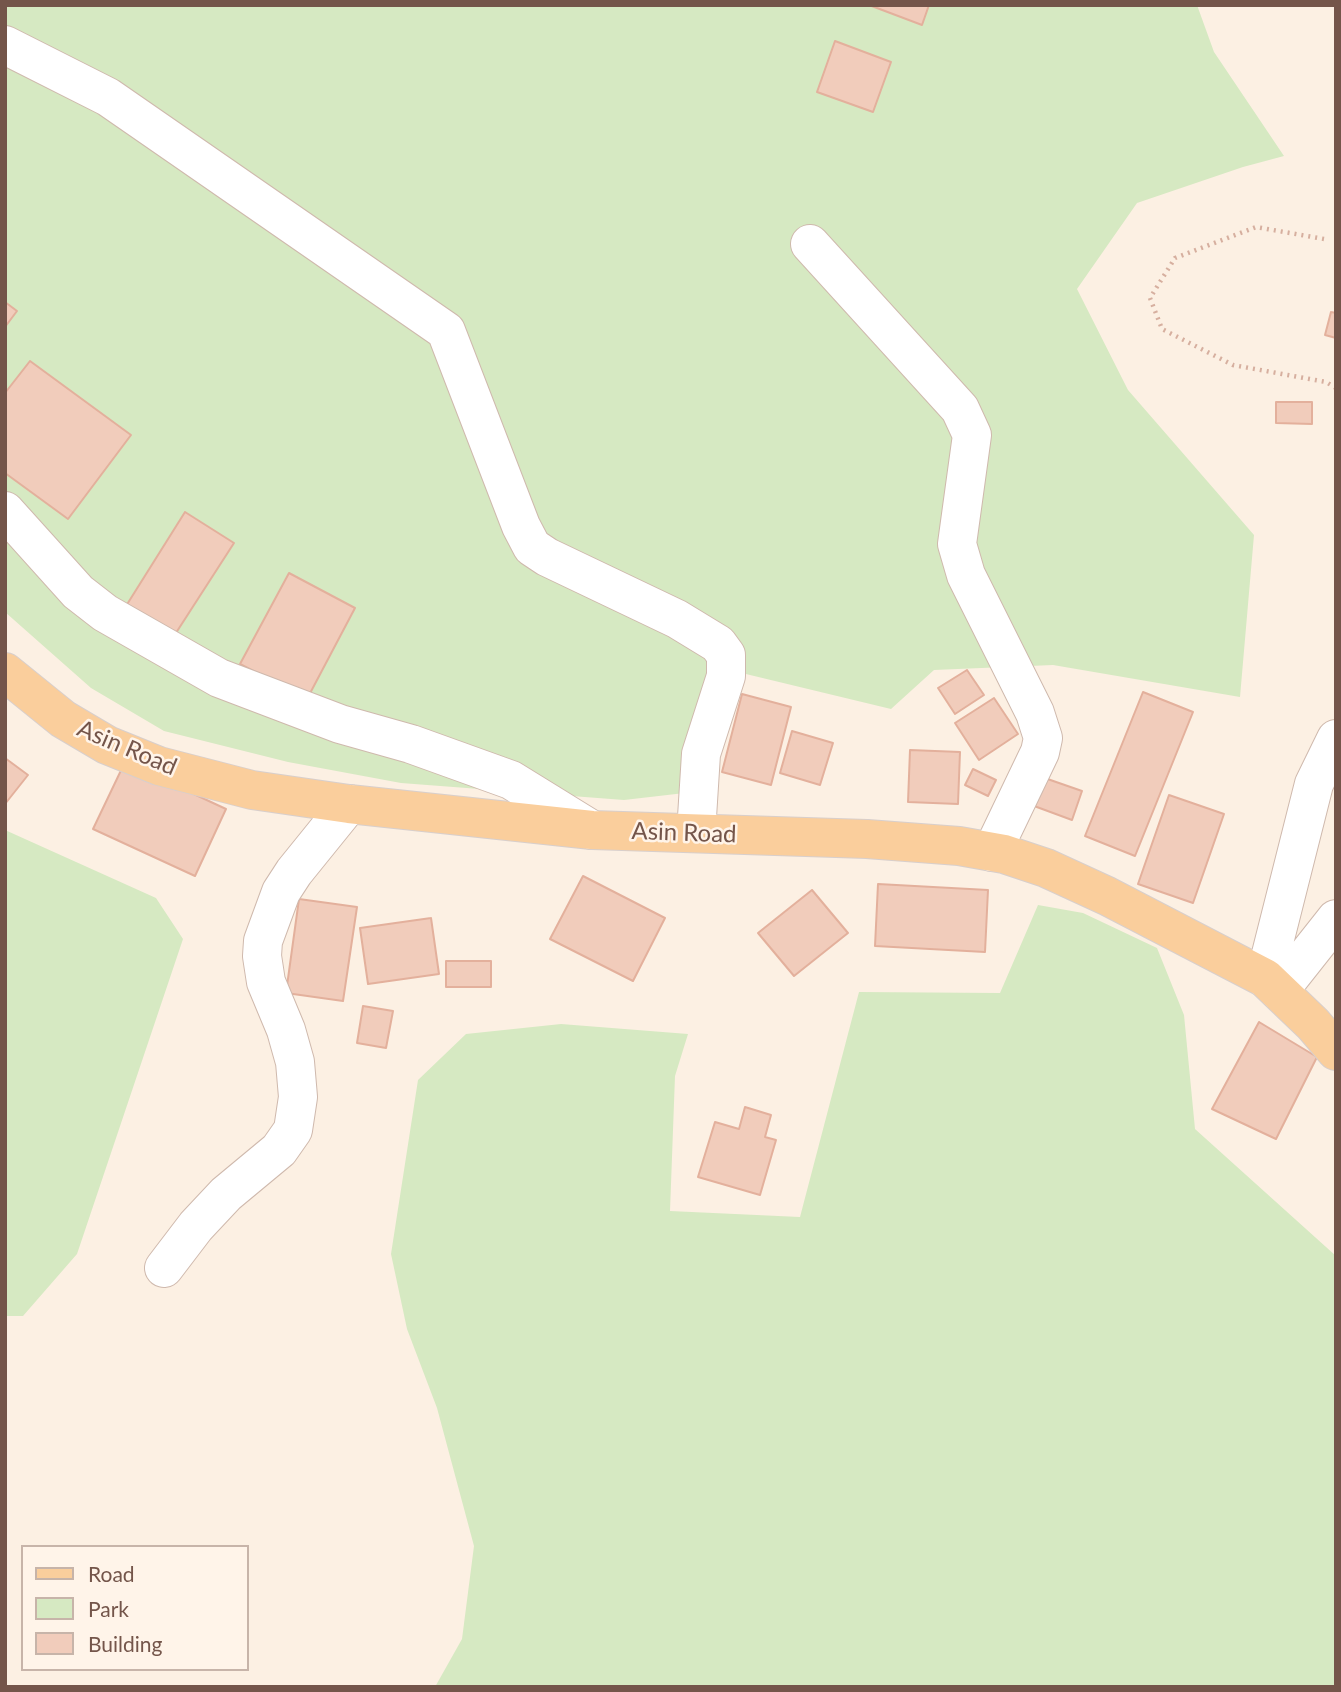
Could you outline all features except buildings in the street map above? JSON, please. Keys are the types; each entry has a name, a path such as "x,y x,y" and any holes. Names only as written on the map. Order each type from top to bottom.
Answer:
{"main road":[{"name":"Asin Road","path":"5,672 63,719 107,745 159,766 252,790 349,804 592,830 867,839 959,846 992,852 1046,868 1095,890 1180,932 1272,985 1313,1024 1336,1051"}],"street":[{"path":"5,46 108,97 446,331 521,526 532,547 547,558 677,619 718,644 726,655 726,676 701,754 696,833"},
{"path":"810,244 960,409 972,435 957,544 966,575 1035,713 1043,738 1040,752 992,852"},
{"path":"5,511 78,592 105,613 219,678 340,724 411,744 511,780 592,830"},
{"path":"1272,985 1314,784 1336,739"},
{"path":"164,1268 196,1226 226,1194 279,1150 293,1130 298,1097 296,1069 286,1030 266,982 262,963 263,941 281,892 349,804"},
{"path":"1272,985 1336,919"}],"path":[{"path":"1324,239 1256,227 1175,258 1150,298 1162,329 1233,366 1326,382 1336,387"}],"green space":[{"path":"5,5 1197,5 1214,52 1284,156 1137,203 1077,289 1128,390 1254,535 1240,697 1053,665 934,670 891,709 721,668 702,791 624,800 401,783 288,762 164,731 91,688 5,612"},
{"path":"5,830 156,898 183,939 77,1254 23,1316 5,1316"},
{"path":"1038,905 1083,913 1157,948 1184,1015 1195,1129 1336,1256 1336,1687 435,1687 462,1639 474,1546 437,1408 407,1329 391,1254 418,1080 466,1034 561,1024 688,1034 675,1076 670,1211 800,1217 859,992 1000,993"}]}
